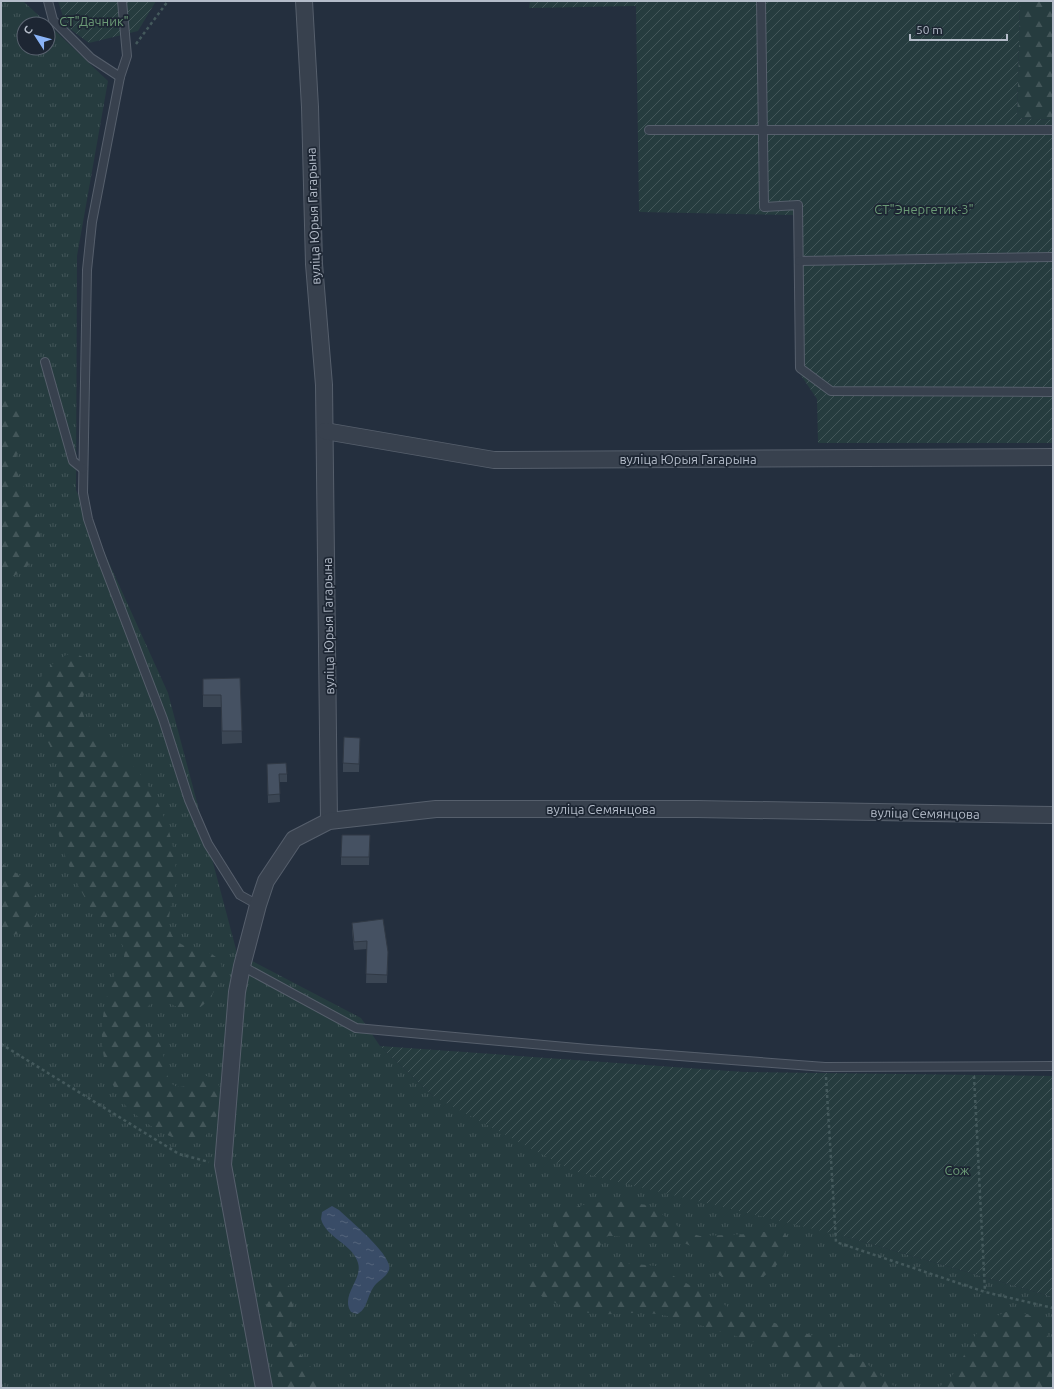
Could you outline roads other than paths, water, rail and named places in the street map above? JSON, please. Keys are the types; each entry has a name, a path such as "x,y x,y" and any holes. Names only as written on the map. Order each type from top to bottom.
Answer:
{"street":[{"name":"вуліца Юрыя Гагарына","path":"304,1 310,106 314,264 324,386 329,822"},
{"name":"вуліца Юрыя Гагарына","path":"325,431 494,460 1053,457"},
{"name":"вуліца Семянцова","path":"264,1388 224,1165 237,992 242,966 266,881 294,839 329,822 436,809 697,809 1053,815"}],"lane":[{"path":"48,1 53,20 91,58 120,77"},
{"path":"122,1 127,56 120,77 92,222 88,263 83,493 88,519 163,719 189,800 208,844 240,895 258,905"},
{"path":"761,1 764,207 798,205 800,368 831,391 1053,392"},
{"path":"649,130 1053,130"},
{"path":"799,261 1053,257"},
{"path":"45,362 73,461 84,469"},
{"path":"242,966 356,1028 588,1049 825,1067 1053,1066"}],"water":[{"path":"332,1206 339,1210 370,1238 385,1256 389,1264 388,1273 375,1286 363,1310 357,1314 351,1312 348,1306 348,1300 359,1269 358,1263 351,1251 328,1231 321,1219 322,1212"}],"park label":[{"name":"СТ\"Дачник\"","path":"94,21"},
{"name":"СТ\"Энергетик-3\"","path":"924,209"},
{"name":"Сож","path":"957,1170"}]}
